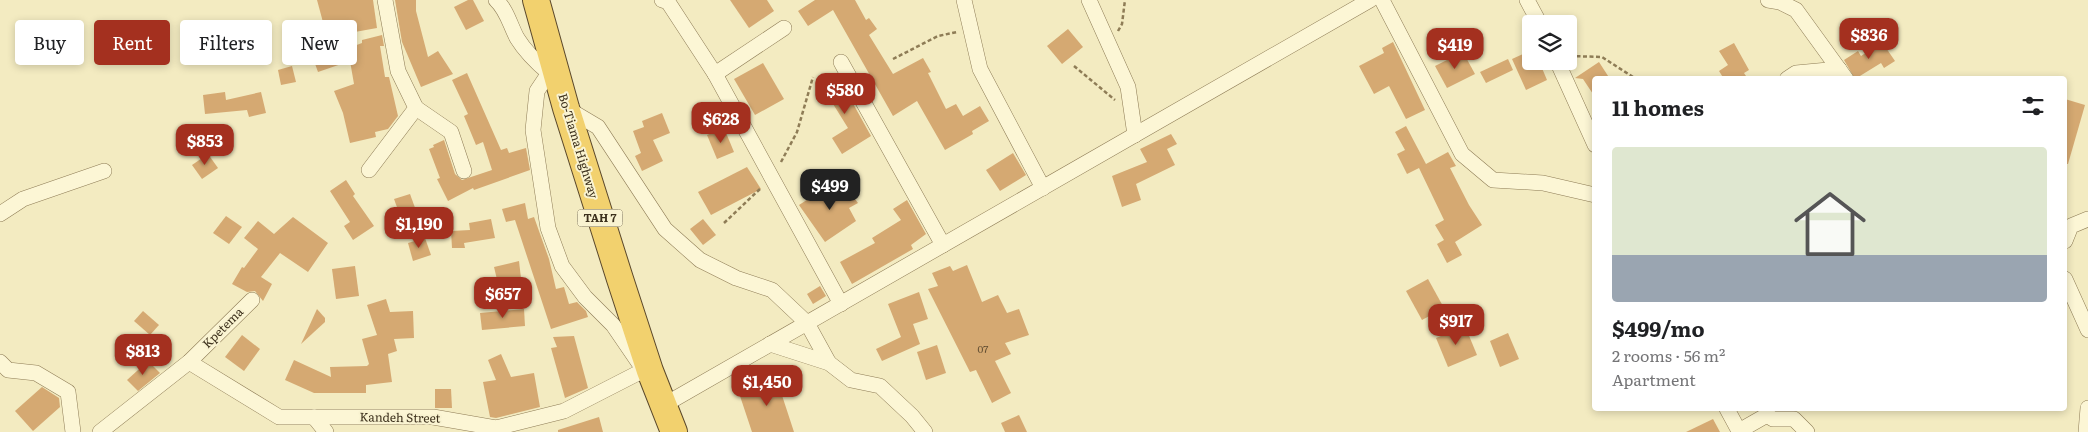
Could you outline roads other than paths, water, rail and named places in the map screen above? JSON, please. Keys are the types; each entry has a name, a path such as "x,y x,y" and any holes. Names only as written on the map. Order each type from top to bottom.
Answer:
{"highway":[{"name":"Bo-Tiama Highway","path":"536,0 552,70 566,108 647,371 664,405 674,432"}],"street":[{"path":"385,0 398,71 416,108 451,132 464,170"},
{"path":"496,0 502,6 518,39 537,63 552,70 538,92 533,130 548,228 562,266 585,296 613,325 647,371"},
{"path":"662,0 668,2 714,74 841,304"},
{"path":"964,0 980,69 1043,188"},
{"path":"1089,0 1128,87 1135,135"},
{"path":"664,405 1370,0"},
{"path":"1382,0 1462,154 1493,180 1543,183 1592,194"},
{"path":"1527,0 1535,15"},
{"path":"1768,0 1780,2 1796,10 1842,74"},
{"path":"714,74 784,28"},
{"path":"841,62 943,245"},
{"path":"1561,70 1592,138"},
{"path":"1792,76 1796,73 1842,74"},
{"path":"369,170 416,108"},
{"path":"566,108 598,127 665,229 700,260 736,278 772,290 808,323 829,363"},
{"path":"0,214 23,199 104,170"},
{"path":"2067,236 2071,226 2088,219"},
{"path":"2067,283 2088,330"},
{"name":"Kpetema","path":"100,432 189,362 252,300"},
{"path":"770,344 829,363 851,380 880,386 912,416 925,432"},
{"path":"0,362 8,370 36,373 68,392 73,432"},
{"name":"Kandeh Street","path":"189,362 280,417 433,417 496,428 564,410 647,371"},
{"path":"2086,432 2088,408"},
{"path":"1728,411 1739,431 1767,415 1773,419 1794,420 1807,432"},
{"path":"314,417 326,432"}]}
